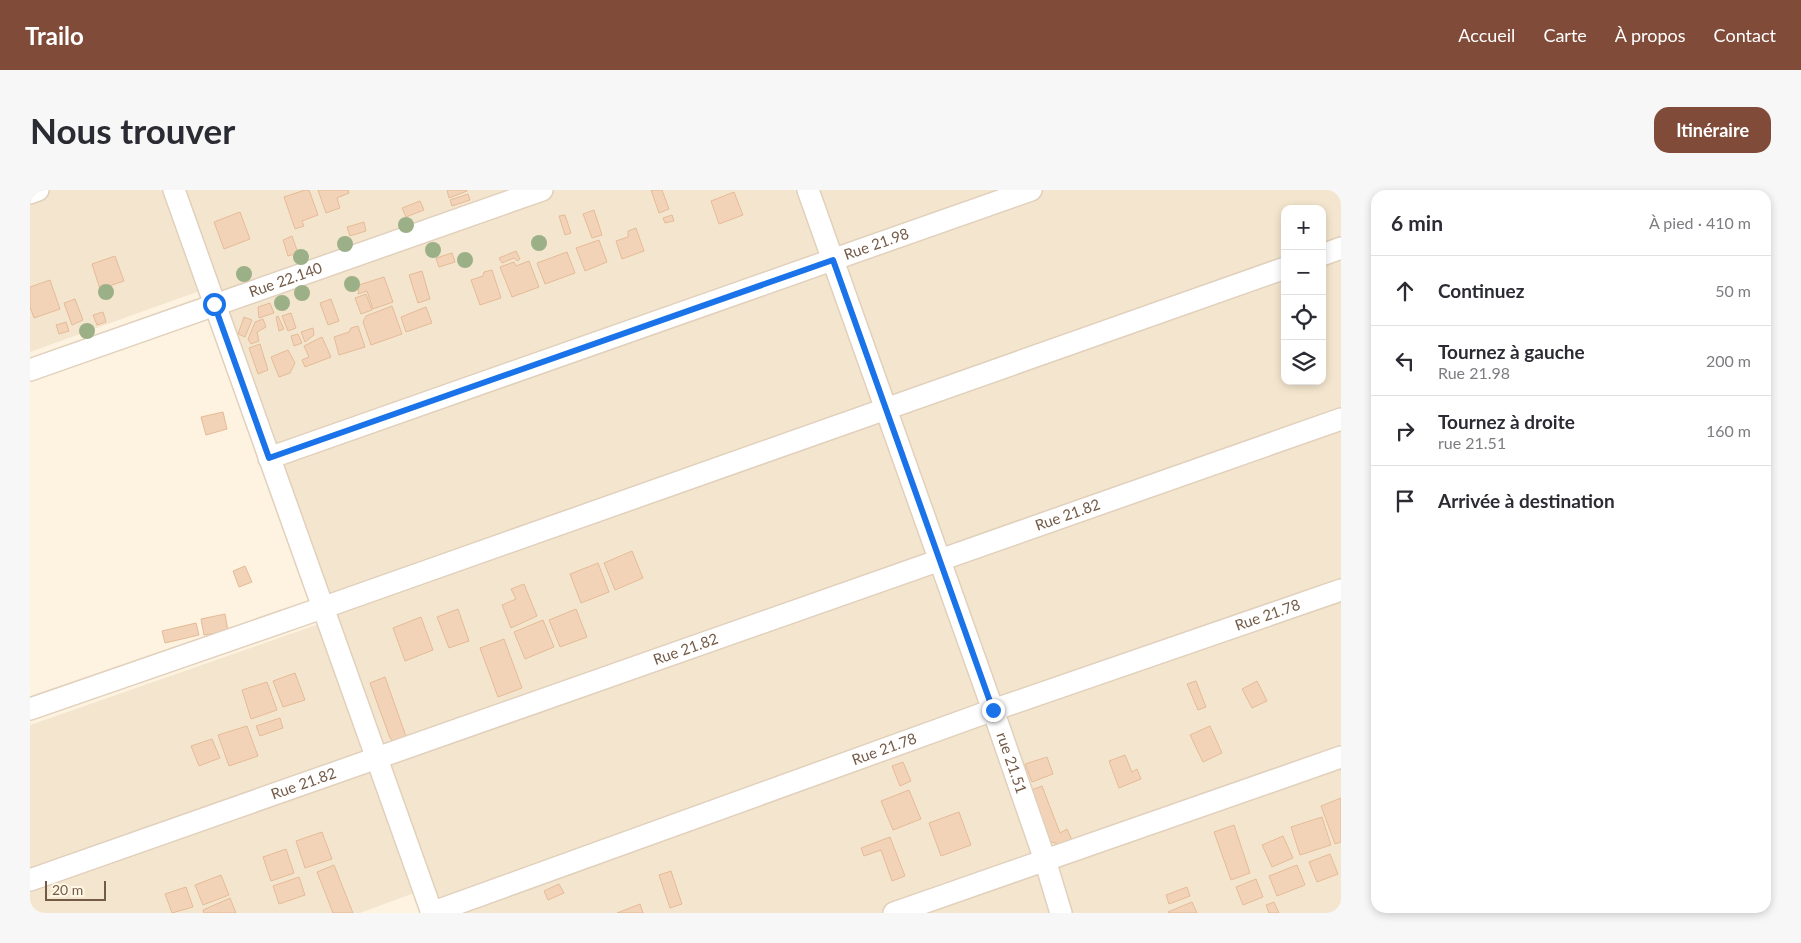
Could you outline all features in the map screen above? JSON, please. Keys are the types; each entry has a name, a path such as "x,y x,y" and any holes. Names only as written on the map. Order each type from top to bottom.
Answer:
{"street":[{"path":"30,193 38,190"},
{"path":"174,190 431,913"},
{"name":"Rue 22.140","path":"30,370 542,190"},
{"name":"rue 21.51","path":"808,190 993,710 1062,913"},
{"name":"Rue 21.98","path":"269,458 1031,190"},
{"path":"1326,254 1341,248"},
{"path":"30,709 886,410 1281,269"},
{"name":"Rue 21.82","path":"30,880 1341,419"},
{"name":"Rue 21.78","path":"431,913 993,710 1341,590"},
{"path":"894,913 1341,757"}],"shaded area":[{"path":"30,190 1341,190 1341,913 442,913 433,886 360,913 30,913 30,725 333,619 219,284 30,352"}],"building":[{"path":"309,190 318,215 302,221 304,226 295,229 284,197"},
{"path":"318,190 348,190 349,193 337,198 340,208 326,213"},
{"path":"447,190 467,190 467,191 449,198"},
{"path":"651,190 662,190 669,209 659,213"},
{"path":"734,192 743,215 719,224 711,201"},
{"path":"468,194 470,200 452,206 450,200"},
{"path":"420,201 424,210 406,217 402,208"},
{"path":"594,210 602,235 592,238 583,214"},
{"path":"240,212 250,239 224,249 214,222"},
{"path":"565,215 571,233 565,235 559,216"},
{"path":"672,215 674,221 665,223 663,218"},
{"path":"364,222 366,231 350,236 347,227"},
{"path":"636,228 644,251 622,259 616,241 628,237 628,231"},
{"path":"292,236 298,253 288,256 283,240"},
{"path":"599,240 607,262 585,271 576,248"},
{"path":"516,251 520,259 517,261 514,258 502,263 499,258"},
{"path":"567,252 575,273 545,284 537,263"},
{"path":"452,253 455,262 439,267 436,258"},
{"path":"115,256 124,281 100,289 92,264"},
{"path":"529,261 539,287 512,297 500,267 514,262 516,266"},
{"path":"492,270 501,298 480,305 471,280 483,276 484,272"},
{"path":"422,271 430,299 418,303 409,275"},
{"path":"384,277 393,302 373,309 367,291 358,294 359,285"},
{"path":"50,280 60,309 34,318 30,307 30,287"},
{"path":"366,294 372,310 361,314 355,298"},
{"path":"75,299 83,320 72,325 64,303"},
{"path":"331,299 339,321 328,325 320,303"},
{"path":"270,303 274,313 259,318 258,307"},
{"path":"392,306 402,334 371,345 363,322 366,316"},
{"path":"426,307 432,323 406,332 401,317"},
{"path":"103,312 106,322 97,325 93,315"},
{"path":"291,313 296,328 288,331 282,316"},
{"path":"278,316 284,329 279,331 276,317"},
{"path":"244,317 252,320 245,337 238,334"},
{"path":"263,319 266,327 257,332 259,341 251,344 248,339 255,322"},
{"path":"66,322 69,331 59,334 56,325"},
{"path":"358,326 365,347 339,355 334,337 349,332 351,328"},
{"path":"313,328 314,335 305,342 301,332"},
{"path":"298,334 302,343 294,346 291,336"},
{"path":"322,337 331,357 305,367 302,360 309,357 304,346"},
{"path":"260,344 268,370 258,374 249,348"},
{"path":"288,350 295,363 290,373 279,377 271,357"},
{"path":"223,412 227,429 206,435 201,417"},
{"path":"632,551 643,578 615,590 604,563"},
{"path":"598,563 609,592 581,603 570,574"},
{"path":"245,566 252,582 239,587 233,571"},
{"path":"524,584 537,616 511,628 502,605 516,599 511,589"},
{"path":"458,609 469,641 449,648 437,617"},
{"path":"576,609 587,637 560,647 549,620"},
{"path":"225,614 228,631 204,635 201,619"},
{"path":"421,617 433,650 405,661 393,628"},
{"path":"543,620 554,647 525,659 514,632"},
{"path":"196,623 199,635 165,643 162,631"},
{"path":"504,639 522,688 498,697 480,648"},
{"path":"295,673 305,700 283,707 273,681"},
{"path":"385,677 408,742 398,746 390,738 370,683"},
{"path":"1196,681 1206,707 1198,710 1187,684"},
{"path":"1257,681 1267,701 1252,708 1242,689"},
{"path":"267,682 277,710 251,719 242,690"},
{"path":"280,718 283,728 260,736 256,726"},
{"path":"247,726 258,756 229,766 218,735"},
{"path":"1210,726 1222,753 1203,762 1190,735"},
{"path":"212,739 220,758 199,766 191,746"},
{"path":"1125,755 1132,772 1137,769 1141,779 1119,788 1109,761"},
{"path":"1047,757 1053,774 1032,782 1025,764"},
{"path":"903,762 911,781 900,786 892,766"},
{"path":"1042,786 1060,833 1067,829 1072,840 1061,845 1046,840 1029,791"},
{"path":"909,790 921,819 893,830 881,801"},
{"path":"1341,798 1341,842 1335,844 1321,806"},
{"path":"959,812 971,845 941,856 929,823"},
{"path":"1322,817 1331,845 1300,855 1291,827"},
{"path":"1234,825 1250,873 1231,880 1214,832"},
{"path":"322,832 332,859 305,868 296,841"},
{"path":"1283,836 1293,858 1272,867 1262,845"},
{"path":"890,837 905,876 892,881 881,850 864,856 861,848"},
{"path":"286,849 294,873 271,881 263,857"},
{"path":"1330,854 1338,874 1317,882 1309,862"},
{"path":"334,865 353,913 333,913 317,872"},
{"path":"1297,865 1305,885 1277,896 1269,876"},
{"path":"671,871 682,904 670,908 659,875"},
{"path":"221,875 229,895 203,905 195,885"},
{"path":"299,877 305,895 279,904 273,886"},
{"path":"1256,879 1263,897 1243,905 1236,887"},
{"path":"559,884 564,893 548,900 544,891"},
{"path":"186,887 193,907 172,913 165,894"},
{"path":"1187,887 1190,896 1169,904 1166,895"},
{"path":"230,898 236,913 204,913 203,910"},
{"path":"1192,902 1197,913 1168,912"},
{"path":"1274,902 1279,913 1269,913 1266,905"},
{"path":"640,904 643,913 617,913"}],"route":[{"path":"214,304 269,458 833,260 993,710"}]}
